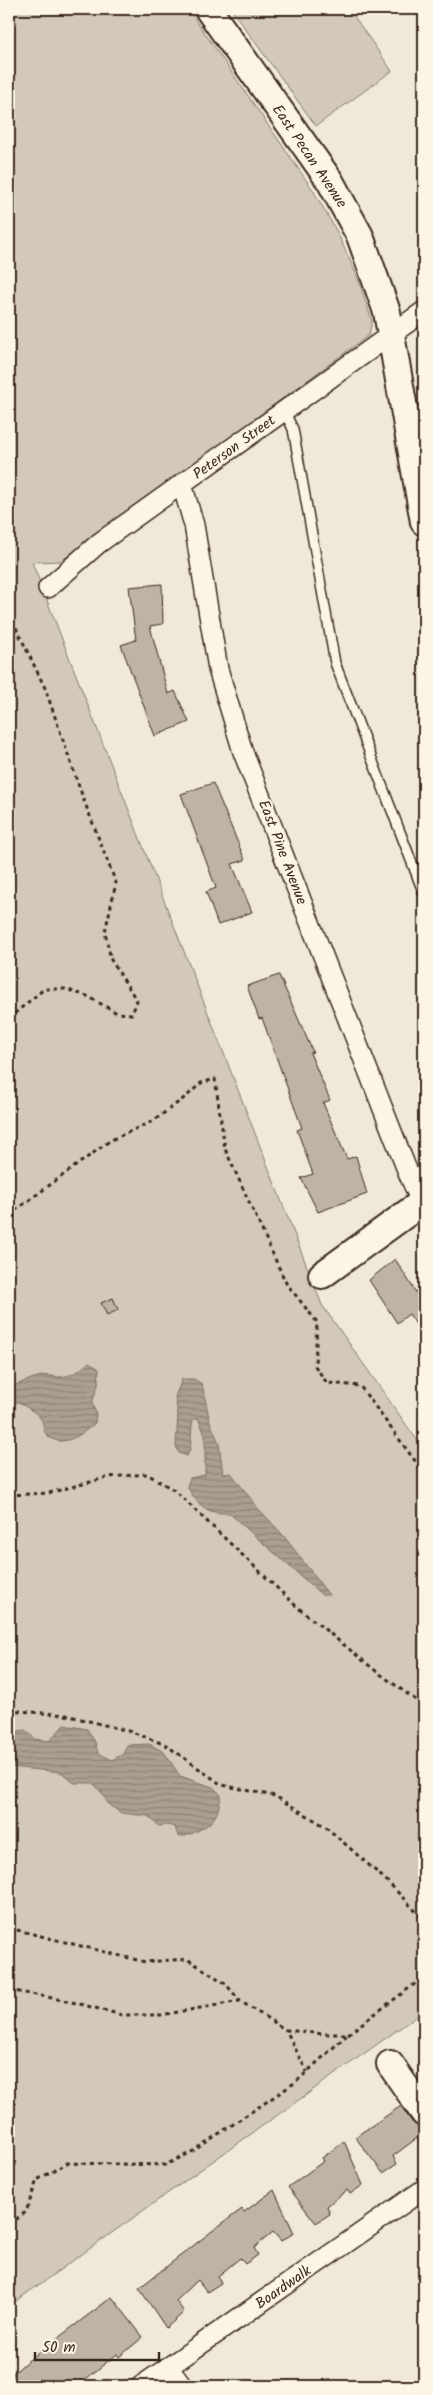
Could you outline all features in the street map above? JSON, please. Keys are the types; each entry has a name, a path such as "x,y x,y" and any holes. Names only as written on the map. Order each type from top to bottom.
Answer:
{"street":[{"name":"East Pecan Avenue","path":"208,9 236,46 341,200 360,236 387,312 399,371 424,522"},
{"name":"Peterson Street","path":"48,588 99,543 424,311"},
{"name":"East Pine Avenue","path":"182,484 194,526 218,669 243,752 409,1175 423,1204"},
{"path":"322,1275 423,1204"},
{"path":"390,2064 424,2113"},
{"name":"Boardwalk","path":"141,2386 424,2189"},
{"path":"168,2367 182,2386"}],"lane":[{"path":"284,411 293,429 335,663 424,894"}],"path":[{"path":"9,613 45,688 83,798 116,883 105,932 112,960 137,1001 132,1014 117,1013 87,996 64,989 44,989 9,1018"},
{"path":"9,1215 111,1140 152,1121 187,1096 201,1083 215,1079 225,1149 286,1283 317,1322 316,1366 327,1383 360,1386 424,1473"},
{"path":"9,1495 49,1493 110,1477 147,1474 174,1490 296,1606 376,1671 424,1706"},
{"path":"9,1710 66,1715 132,1732 166,1745 222,1784 275,1796 326,1827 388,1882 424,1920"},
{"path":"9,1928 145,1962 187,1959 225,1983 240,2001 286,2030 324,2034 348,2034"},
{"path":"9,2224 26,2212 37,2180 67,2162 165,2165 190,2153 257,2110 307,2072 348,2034 424,1977"},
{"path":"9,1990 68,2001 122,2015 161,2015 240,2001"},
{"path":"286,2030 307,2072"}],"shaded area":[{"path":"9,9 188,9 313,190 337,232 358,278 372,321 369,335 61,561 32,562 322,1305 424,1450 424,2011 9,2306"},
{"path":"231,9 349,9 392,71 316,126"},
{"path":"89,1362 99,1369 98,1385 92,1403 96,1414 95,1423 72,1439 58,1441 52,1439 44,1431 42,1421 37,1415 19,1402 9,1403 9,1387 42,1376 67,1376"},
{"path":"182,1379 194,1379 202,1384 210,1422 219,1443 223,1474 231,1473 257,1507 283,1535 329,1595 322,1595 229,1513 209,1510 195,1499 187,1486 190,1478 205,1475 205,1435 198,1418 193,1420 189,1452 187,1456 179,1453 176,1446 178,1415 175,1397"},
{"path":"64,1725 87,1729 95,1742 98,1753 112,1760 123,1754 127,1745 149,1744 164,1752 180,1776 213,1787 221,1795 214,1818 206,1826 193,1833 178,1836 175,1827 159,1826 148,1816 121,1813 109,1805 93,1783 74,1783 61,1772 9,1767 9,1730 12,1732 25,1730 35,1739 49,1741"}],"building":[{"path":"162,584 163,624 150,626 168,694 175,691 189,722 155,736 121,645 136,640 129,587"},
{"path":"213,783 245,860 232,864 252,912 218,925 206,892 216,888 181,794"},
{"path":"279,975 313,1052 310,1053 330,1100 323,1103 347,1159 356,1156 367,1194 318,1212 301,1178 313,1174 297,1130 302,1128 262,1018 259,1019 247,986"},
{"path":"395,1259 424,1305 424,1336 409,1314 397,1323 369,1280"},
{"path":"113,1298 118,1310 107,1315 101,1303"},
{"path":"401,2106 412,2122 424,2128 424,2148 417,2138 393,2156 397,2164 383,2173 355,2137"},
{"path":"344,2141 363,2185 350,2194 347,2190 327,2206 330,2214 316,2223 288,2187 324,2161 322,2158"},
{"path":"274,2190 294,2233 281,2241 273,2232 254,2248 258,2255 245,2264 240,2258 218,2276 221,2283 207,2292 198,2280 176,2301 184,2312 166,2328 139,2288 242,2209 244,2212"},
{"path":"112,2297 143,2337 119,2357 117,2354 77,2386 9,2386 9,2377 25,2363"}]}
